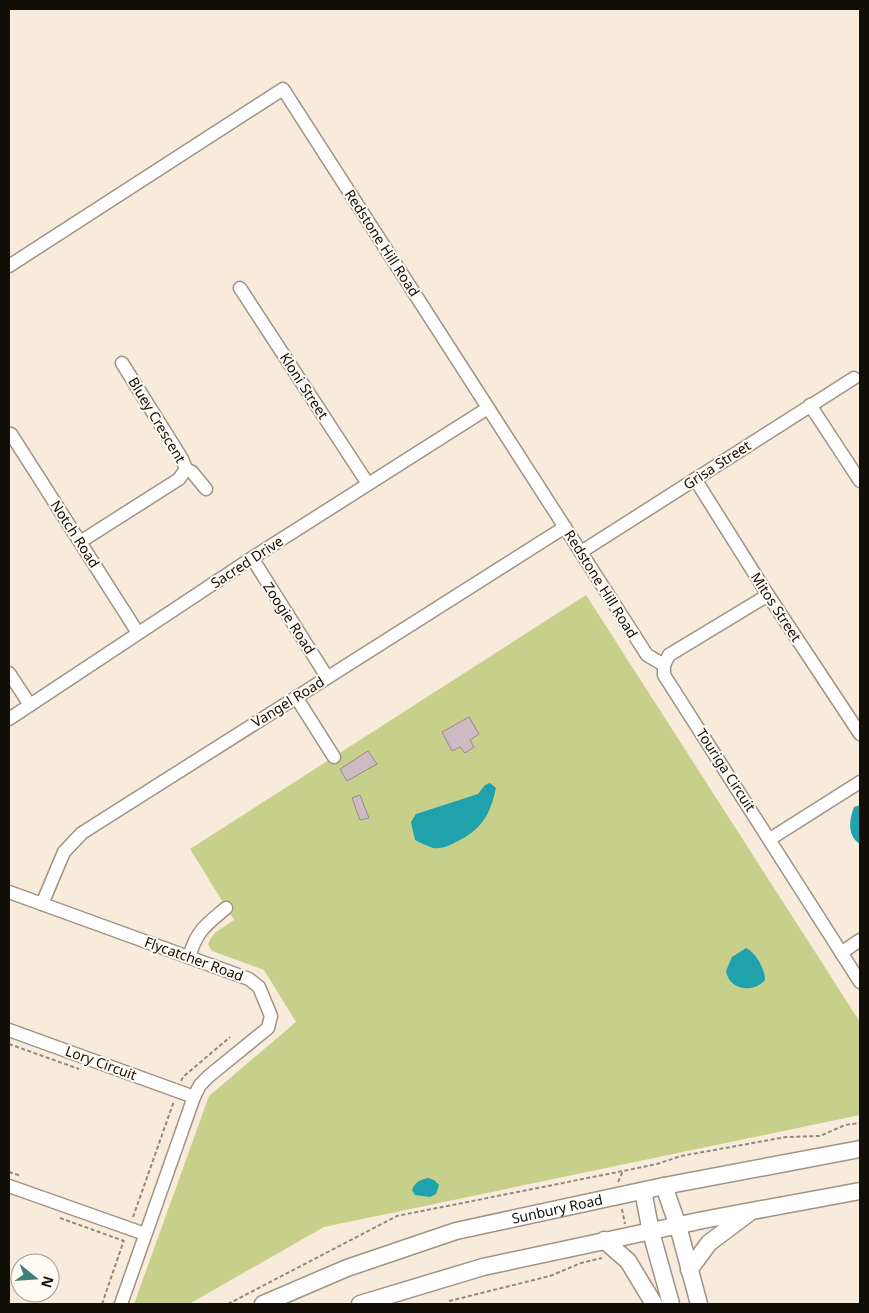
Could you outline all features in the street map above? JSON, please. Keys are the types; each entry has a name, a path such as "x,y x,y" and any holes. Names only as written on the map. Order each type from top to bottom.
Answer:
{"main road":[{"name":"Sunbury Road","path":"263,1304 347,1268 456,1231 664,1186 860,1149"},
{"path":"664,1186 678,1226 699,1304"},
{"path":"643,1191 651,1232 671,1304"},
{"path":"360,1304 483,1267 604,1240 860,1191"},
{"path":"689,1270 709,1243 753,1210"},
{"path":"604,1240 628,1261 654,1304"}],"street":[{"name":"Redstone Hill Road","path":"9,266 283,88 646,655 664,665"},
{"name":"Kloni Street","path":"240,288 368,484"},
{"name":"Bluey Crescent","path":"80,542 179,479 186,469 182,459 122,363"},
{"name":"Grisa Street","path":"580,552 854,378"},
{"path":"810,405 860,481"},
{"name":"Sacred Drive","path":"9,719 252,558 488,408"},
{"name":"Notch Road","path":"11,434 138,633"},
{"path":"186,469 192,472 206,489"},
{"name":"Mitos Street","path":"695,479 768,595 860,734"},
{"name":"Vangel Road","path":"42,904 64,852 82,833 565,527"},
{"name":"Zoogie Road","path":"252,558 327,677"},
{"path":"664,665 669,655 768,595"},
{"name":"Touriga Circuit","path":"664,665 664,675 860,982"},
{"path":"9,673 30,705"},
{"path":"296,697 334,757"},
{"path":"770,839 860,782"},
{"name":"Flycatcher Road","path":"9,892 249,979 259,987 271,1016 268,1028 200,1085 194,1097 120,1304"},
{"path":"189,957 194,942 202,928 226,908"},
{"path":"841,952 860,940"},
{"name":"Lory Circuit","path":"9,1030 194,1097"},
{"path":"9,1186 145,1234"}],"path":[{"path":"133,1217 183,1077 230,1037"},
{"path":"228,1304 397,1216 658,1164 681,1156 786,1137 820,1136 845,1125 860,1123"},
{"path":"623,1171 617,1185 628,1236"},
{"path":"53,1216 124,1241 102,1304"},
{"path":"448,1301 550,1276 581,1263 605,1258"}],"green space":[{"path":"586,595 860,1022 860,1115 324,1227 189,1304 134,1304 209,1096 296,1022 264,970 212,951 208,944 211,938 216,932 234,920 190,849"}],"water":[{"path":"490,783 496,788 491,807 483,821 472,832 451,845 439,848 433,848 415,840 411,822 416,814 478,794 485,785"},
{"path":"860,805 860,844 853,837 850,827 854,807"},
{"path":"746,948 750,950 759,962 765,980 754,987 742,988 732,982 726,971 732,957"},
{"path":"428,1178 434,1180 439,1185 436,1194 430,1197 415,1195 412,1190 416,1183"}],"building":[{"path":"469,717 479,734 470,740 474,747 465,753 460,747 452,751 442,732"},
{"path":"368,751 377,764 347,781 340,769"},
{"path":"360,795 369,818 360,820 352,798"}]}
